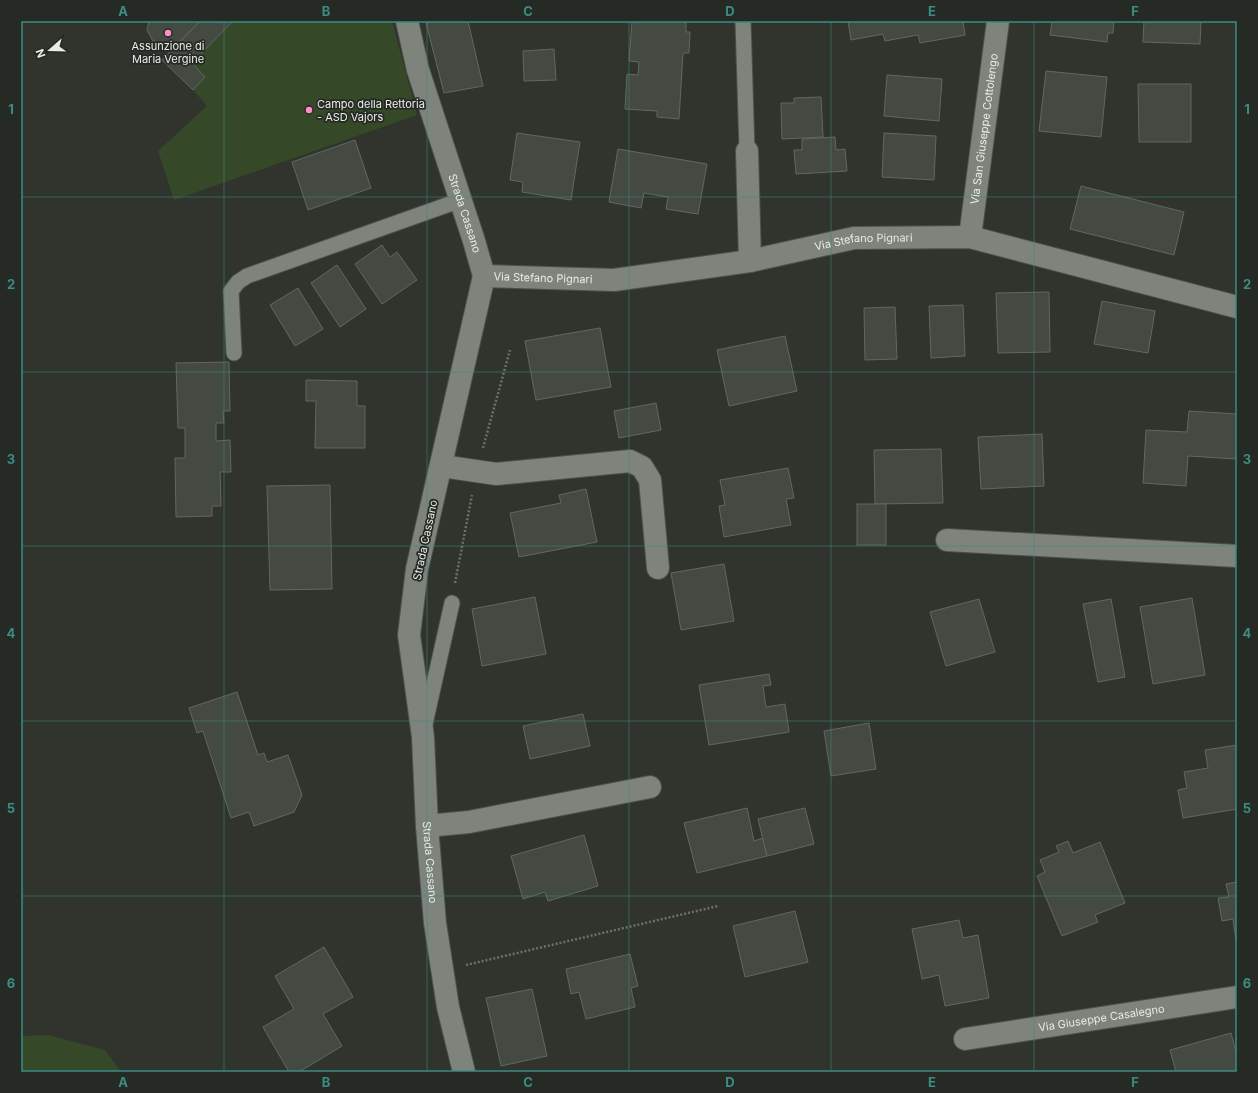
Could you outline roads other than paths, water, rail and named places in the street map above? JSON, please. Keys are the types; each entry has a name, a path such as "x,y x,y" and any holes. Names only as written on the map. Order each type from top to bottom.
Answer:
{"street":[{"name":"Strada Cassano","path":"407,21 418,70 484,276 442,466 417,569 410,635 423,737 427,826 435,923 448,1007 464,1072"},
{"name":"Via San Giuseppe Cottolengo","path":"970,237 998,21"},
{"path":"747,151 750,261"},
{"name":"Via Stefano Pignari","path":"484,276 614,280 750,261 854,238 970,237 1237,307"},
{"path":"442,466 496,474 630,460 642,467 650,480 658,568"},
{"path":"948,540 1237,556"},
{"path":"427,826 469,822 650,787"},
{"name":"Via Giuseppe Casalegno","path":"965,1039 1237,997"}],"lane":[{"path":"743,21 747,151"},
{"path":"234,353 231,291 238,282 247,276 460,200"},
{"path":"423,737 452,603"}],"place":[{"name":"Assunzione di Maria Vergine","path":"168,33"},
{"name":"Campo della Rettoria - ASD Vajors","path":"309,110"}]}
